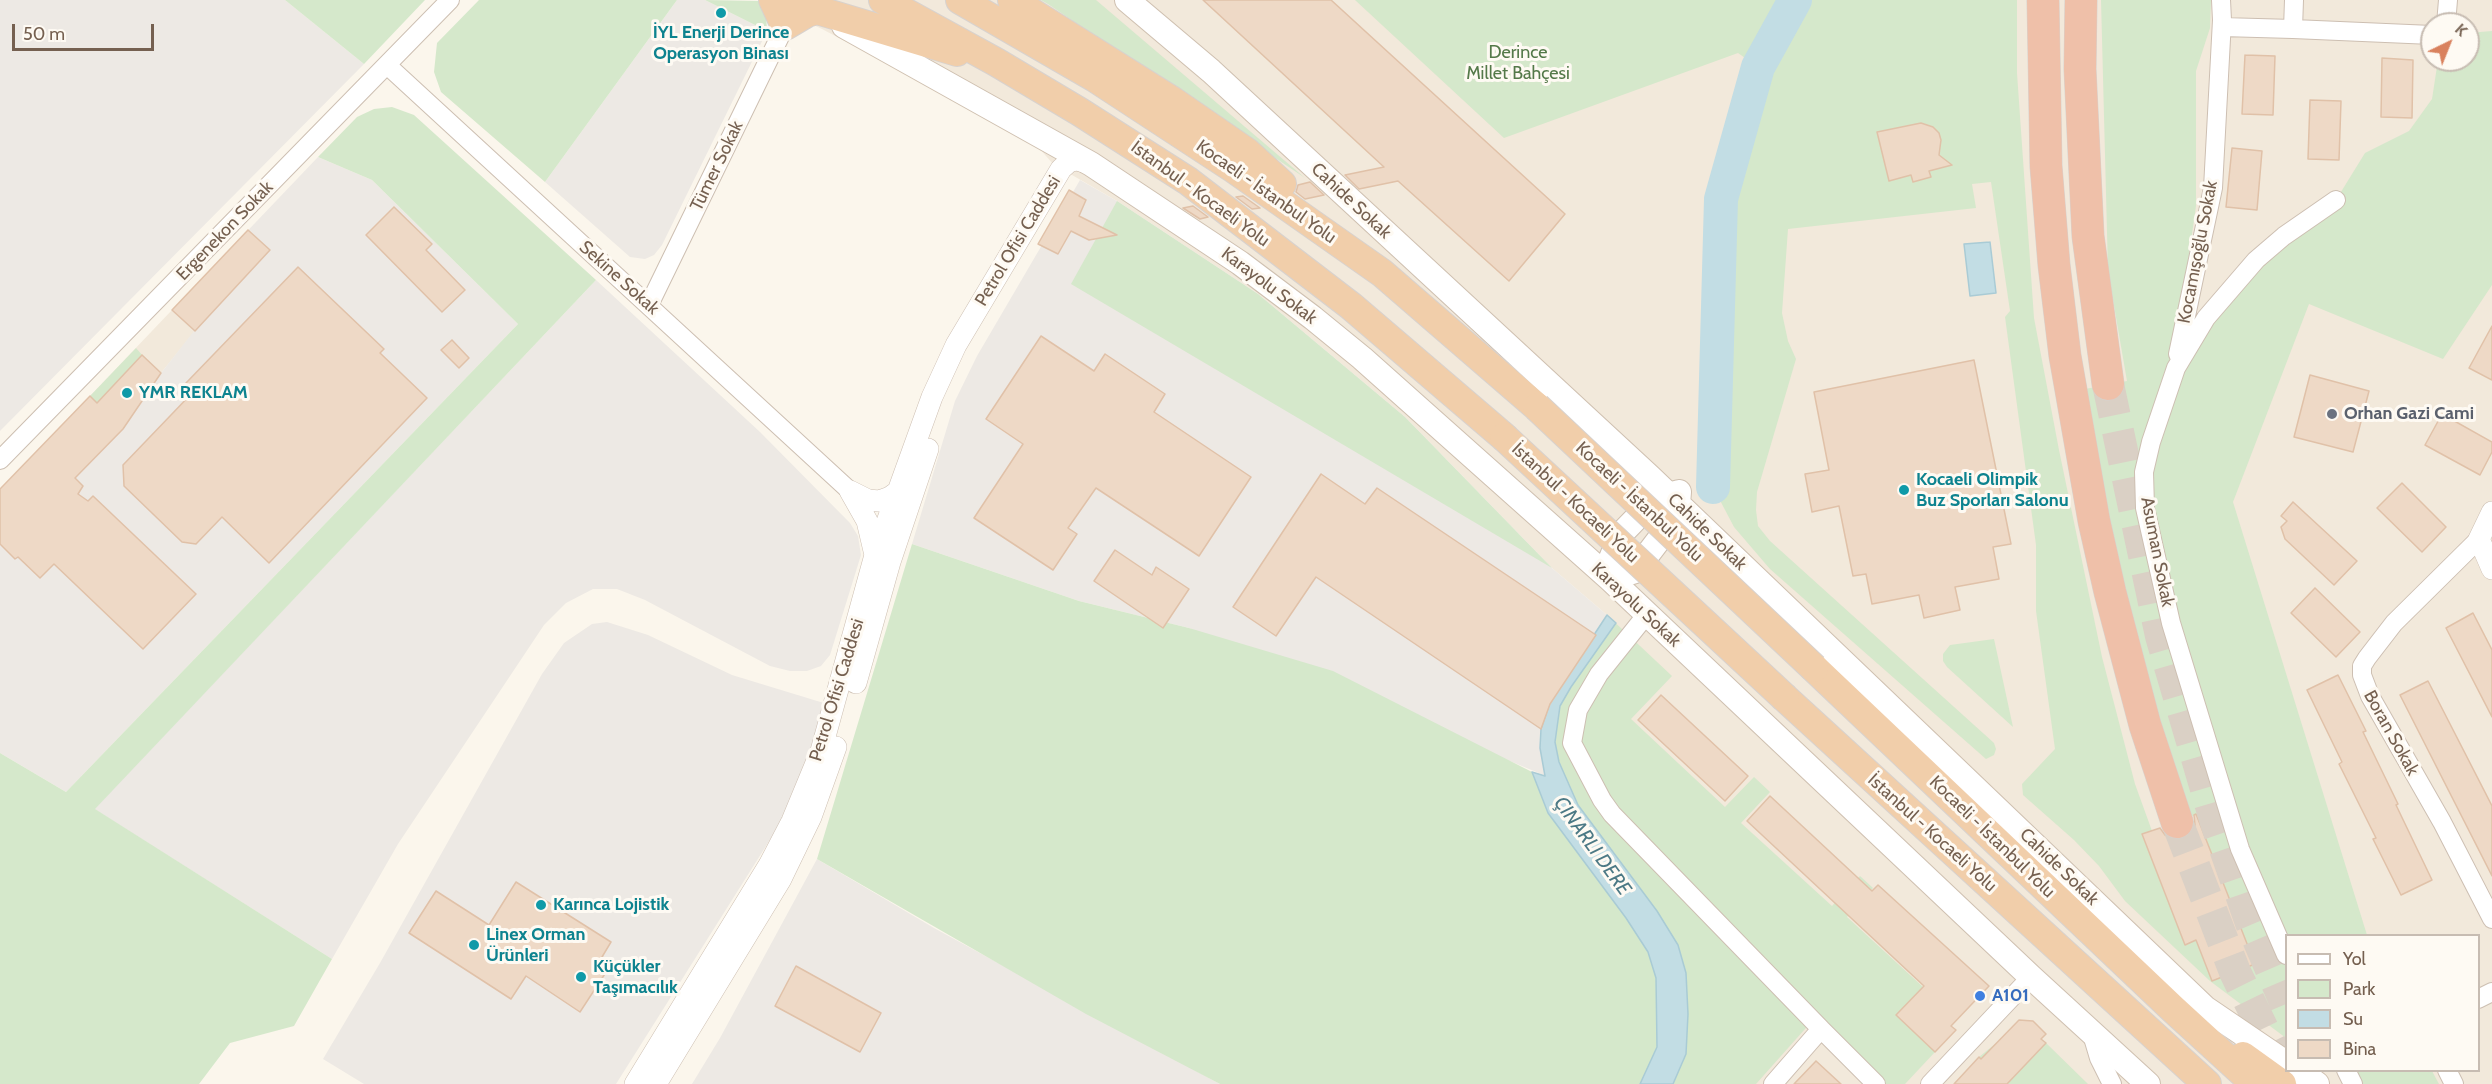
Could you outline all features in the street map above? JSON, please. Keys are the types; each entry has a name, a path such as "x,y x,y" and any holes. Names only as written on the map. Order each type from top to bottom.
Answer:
{"highway":[{"path":"773,0 798,12 996,62"},
{"name":"İstanbul - Kocaeli Yolu","path":"883,0 996,62 1188,181 1351,306 1504,437 2207,1084"},
{"name":"Kocaeli - İstanbul Yolu","path":"960,0 1095,78 1234,169 1382,273 1537,406 2255,1084"},
{"path":"1012,0 1173,101 1247,152 1382,273"},
{"path":"2043,0 2046,166 2054,265 2065,356 2094,521 2110,592 2139,705 2177,822"},
{"path":"2081,0 2080,69 2088,236 2108,384"},
{"path":"2173,1009 2282,1084"}],"main road":[{"name":"Cahide Sokak","path":"1127,0 1211,71 1672,501 2207,989 2285,1047"},
{"name":"Cahide Sokak","path":"1149,0 2205,1008 2285,1062"},
{"name":"Karayolu Sokak","path":"798,12 1037,132 1091,164 1240,263 1313,318 1362,358 1610,579 2031,977 2148,1084"},
{"path":"1635,571 1610,579 1612,550 1621,534 1634,519 1672,501"},
{"path":"1627,596 1635,571 1672,501"},
{"path":"1588,560 1612,550"},
{"path":"2300,1072 2318,1084"},
{"path":"2317,1072 2334,1084"}],"street":[{"name":"Ergenekon Sokak","path":"0,460 388,66 450,0"},
{"name":"Kocamışoğlu Sokak","path":"2176,368 2213,188 2222,27 2221,0"},
{"path":"2293,29 2294,0"},
{"name":"Tümer Sokak","path":"649,305 798,12"},
{"path":"2222,27 2420,34"},
{"name":"Sekine Sokak","path":"388,66 850,491"},
{"path":"1037,132 1056,152 1061,169"},
{"name":"Petrol Ofisi Caddesi","path":"917,461 932,397 956,345 1061,169 1071,161 1077,160 1091,164"},
{"name":"Petrol Ofisi Caddesi","path":"636,1084 769,865 792,821 821,751 917,461 968,351 1072,175 1081,167 1091,164"},
{"name":"Asuman Sokak","path":"2285,953 2240,849 2171,623 2145,508 2144,472 2151,442 2176,368 2206,318 2256,260 2284,236 2336,200"},
{"path":"850,491 865,496 876,493 917,461"},
{"path":"885,528 898,493 917,461"},
{"path":"850,491 868,500 879,501 898,493"},
{"path":"850,491 866,503 885,528 889,543 883,559"},
{"path":"850,491 867,521 883,559"},
{"path":"2492,512 2479,539 2492,569"},
{"name":"Boran Sokak","path":"2479,539 2394,623 2362,666 2362,675 2370,696 2442,822 2492,918"},
{"name":"Petrol Ofisi Caddesi","path":"656,1084 781,879 811,817 853,694 883,559"},
{"path":"1647,614 1599,674 1578,710 1572,743 1602,800 1612,814 1876,1084"},
{"path":"1930,1084 2031,977"},
{"path":"1773,1084 1821,1029"},
{"path":"2091,1030 2099,1058 2112,1084"}],"shaded area":[{"path":"0,0 285,0 364,64 0,431"},
{"path":"677,0 705,0 767,31 662,245 654,255 645,259 630,257 545,182"},
{"path":"758,0 2492,0 2492,1084 1658,1084 1607,615 1552,568 1405,417 1258,294 1117,201 1053,164 1032,140 822,29"},
{"path":"318,157 372,180 518,324 66,792 0,753 0,489 90,396 123,429 161,373 194,331 172,310"},
{"path":"1080,180 1117,201 1258,294 1405,417 1552,568 1607,615 1540,748 1546,776 1189,628 1079,601 912,544 955,401 977,356"},
{"path":"596,280 760,432 850,523 858,536 861,555 830,655 821,666 807,671 790,671 770,666 645,600 617,589 593,589 566,603 544,625 398,844 332,959 94,809"},
{"name":"YMR REKLAM","path":"172,310 195,331 161,373 123,429 90,396"},
{"path":"607,622 648,635 732,675 827,704 819,739 778,827 616,1084 364,1084 323,1059 380,963 542,674 564,643 592,624"},
{"path":"817,859 934,928 1220,1084 692,1084 720,1038"}],"green space":[{"path":"285,0 425,0 364,64"},
{"path":"479,0 677,0 545,182 441,92 434,72 437,43"},
{"path":"705,0 760,1 766,14 767,31"},
{"path":"1041,0 1096,0 1305,178 1048,4"},
{"name":"Derince Millet Bahçesi","path":"1355,0 2017,0 2017,73 2034,318 2059,450 2102,657 2135,784 2152,831 2142,835 2185,944 2196,940 2213,981 2255,964 2196,815 2189,817 2159,730 2109,527 2085,389 2127,381 2108,271 2101,0 2211,0 2210,28 2196,71 2196,206 2178,332 2176,366 2231,288 2336,200 2365,153 2409,131 2432,99 2436,72 2480,72 2480,32 2492,31 2492,285 2443,359 2309,304 2233,502 2367,934 2285,934 2285,1037 2210,981 2125,901 2099,866 2074,840 2023,795 2022,784 2055,749 2036,611 2036,545 2005,317 2010,311 1991,182 1972,184 1976,208 1788,229 1782,313 1788,341 1796,359 1757,492 1756,510 1758,526 1770,541 1994,743 1996,749 1994,755 1986,759 1770,569 1734,527 1713,487 1724,197 1758,67 1738,53 1504,138"},
{"path":"392,107 414,115 596,280 95,809 332,959 294,1026 230,1043 199,1084 0,1084 0,753 66,792 518,324 372,180 318,157 357,117 374,109"},
{"path":"1117,201 1258,294 1405,417 1552,568 1071,284"},
{"path":"136,348 142,355 97,403 90,396"},
{"path":"912,544 1079,601 1189,628 1333,671 1532,772 1546,776 1541,729 1607,615 1672,676 1631,719 1725,807 1754,777 1770,792 1741,823 1832,906 1860,876 1873,888 1847,917 1923,987 1897,1016 1935,1052 1905,1084 1876,1084 1813,1020 1756,1084 1220,1084 1086,1014 817,859"},
{"path":"1994,639 2013,727 1943,661 1943,654 1950,645"},
{"path":"2000,1040 2026,1064 2046,1043 2088,1084 2008,1084 1979,1057"},
{"path":"2347,1072 2433,1072 2439,1084 2353,1084"}],"water":[{"path":"1990,242 1996,293 1970,296 1964,244"},
{"name":"ÇINARLI DERE","path":"1607,615 1616,623 1560,706 1555,742 1559,762 1578,805 1657,911 1678,945 1686,973 1688,1014 1686,1054 1673,1084 1640,1084 1657,1047 1656,978 1648,952 1626,918 1548,813 1532,772 1545,776 1540,748 1541,729 1550,702"}],"building":[{"path":"1203,0 1331,0 1565,214 1509,281 1398,181 1359,189 1345,175 1384,167"},
{"path":"2245,55 2275,56 2273,115 2242,114"},
{"path":"2382,58 2413,60 2412,118 2381,117"},
{"path":"2310,100 2341,101 2339,160 2308,159"},
{"path":"1921,123 1933,127 1939,133 1941,140 1939,155 1952,165 1929,171 1931,177 1913,182 1911,175 1889,181 1877,132"},
{"path":"2232,148 2262,151 2257,210 2226,207"},
{"path":"1310,182 1324,195 1305,199 1296,192 1298,185"},
{"path":"1069,190 1086,200 1079,216 1117,235 1089,240 1071,231 1058,254 1038,244"},
{"path":"1243,196 1260,208 1252,209 1236,197"},
{"path":"1193,206 1208,217 1200,219 1183,208"},
{"path":"394,207 432,244 426,250 465,290 442,312 366,235"},
{"path":"248,230 270,250 195,331 172,310"},
{"path":"298,267 384,349 380,353 427,398 269,563 222,517 196,544 182,542 124,486 123,465 194,391 186,383"},
{"path":"2492,326 2492,380 2469,368"},
{"path":"1041,336 1094,371 1105,354 1165,394 1154,412 1251,477 1199,556 1096,488 1068,528 1077,534 1053,570 974,518 1023,444 986,419"},
{"path":"452,340 469,358 459,368 441,350"},
{"path":"142,355 161,373 123,429 75,478 83,486 78,494 88,501 93,496 196,594 143,649 54,564 40,578 0,544 0,489 90,396 97,403"},
{"name":"Kocaeli Olimpik Buz Sporları Salonu","path":"1974,360 2011,544 1993,547 1999,579 1955,587 1960,610 1924,618 1919,595 1872,604 1866,574 1853,576 1839,506 1812,512 1805,474 1829,470 1814,392"},
{"name":"Orhan Gazi Cami","path":"2310,375 2369,391 2353,452 2294,437"},
{"path":"2442,414 2492,442 2492,452 2480,475 2425,445"},
{"path":"1321,474 1365,504 1377,488 1596,635 1550,704 1541,729 1316,577 1276,636 1233,607"},
{"path":"2402,483 2446,527 2422,552 2377,508"},
{"path":"2293,502 2357,561 2334,585 2285,539 2281,527 2287,521 2281,516"},
{"path":"1115,550 1152,575 1156,567 1189,589 1163,628 1094,581"},
{"path":"2315,588 2360,632 2336,657 2291,613"},
{"path":"2473,613 2492,650 2492,717 2446,628"},
{"path":"2338,675 2366,731 2363,732 2432,880 2401,895 2373,839 2376,838 2339,764 2342,762 2307,690"},
{"path":"2428,681 2492,806 2492,876 2400,695"},
{"path":"1661,695 1748,776 1725,801 1638,720"},
{"path":"1770,796 1872,891 1878,885 1989,986 1951,1026 1956,1030 1935,1052 1896,1015 1924,986 1747,821"},
{"path":"2196,814 2255,964 2212,981 2196,940 2185,945 2142,834 2160,828 2165,835 2173,839 2183,839 2191,834"},
{"path":"516,882 611,942 602,957 612,963 580,1012 526,976 511,999 409,933 436,891 489,925"},
{"path":"796,966 881,1013 860,1052 775,1006"},
{"path":"2019,1020 2033,1021 2046,1034 2041,1039 2046,1043 2007,1084 1954,1084 1979,1057 1981,1059"},
{"path":"1816,1061 1841,1084 1794,1084"}],"waterway":[{"path":"1713,487 1721,199 1758,67 1795,0"}],"tunnel":[{"path":"2108,384 2161,636 2216,823 2251,923 2285,1002"},
{"path":"2177,822 2235,972 2284,1072"}],"place":[{"name":"İYL Enerji Derince Operasyon Binası","path":"721,13"},
{"name":"YMR REKLAM","path":"127,393"},
{"name":"Orhan Gazi Cami","path":"2332,414"},
{"name":"Kocaeli Olimpik Buz Sporları Salonu","path":"1904,490"},
{"name":"Karınca Lojistik","path":"541,905"},
{"name":"Linex Orman Ürünleri","path":"474,945"},
{"name":"Küçükler Taşımacılık","path":"581,977"},
{"name":"A101","path":"1980,996"}]}
